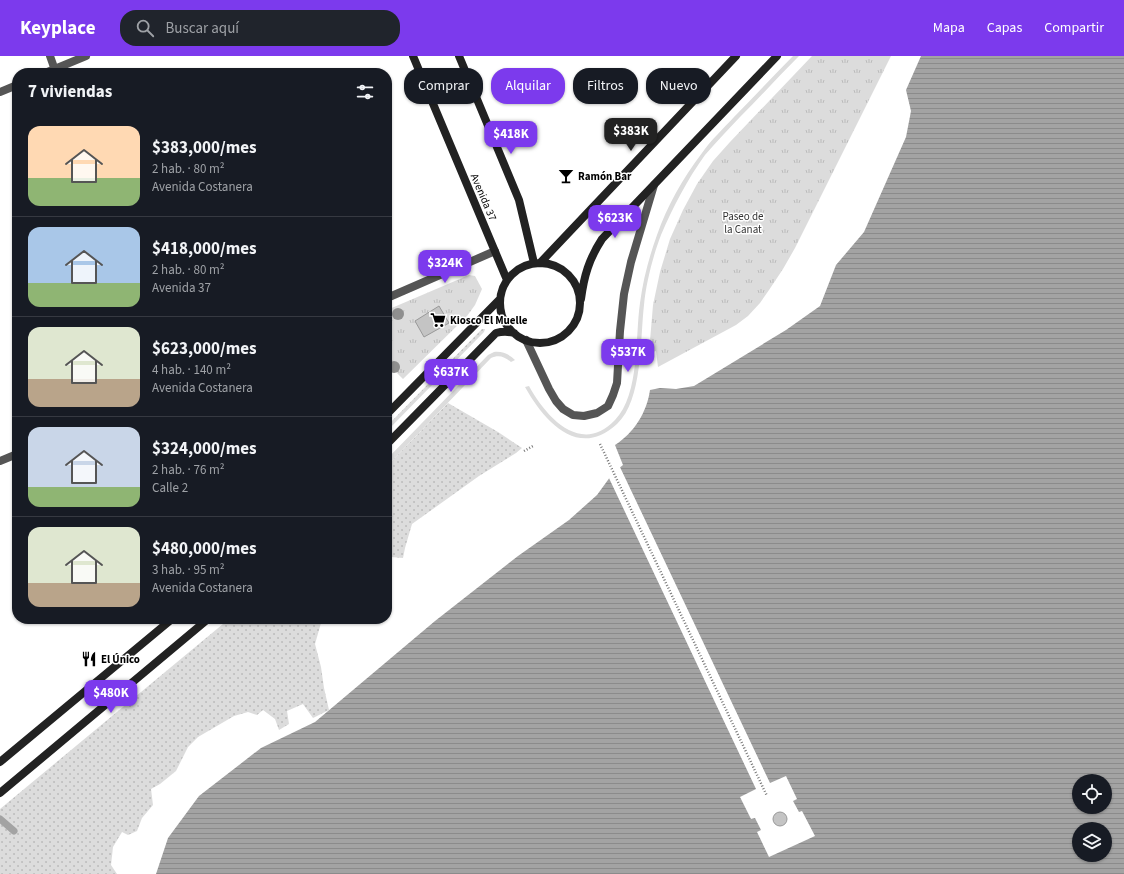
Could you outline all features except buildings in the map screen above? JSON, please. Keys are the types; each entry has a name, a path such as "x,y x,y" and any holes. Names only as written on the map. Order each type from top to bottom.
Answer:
{"main road":[{"name":"Avenida 37","path":"413,56 508,280"},
{"path":"459,56 519,200 537,263"},
{"path":"537,263 736,56"},
{"path":"392,439 496,333 508,331 532,342 552,341 565,335 577,319 583,282 587,269 593,252 602,239 777,56"},
{"path":"514,333 505,322 501,310 500,299 504,285 516,270 537,263 559,267 569,275 577,286 580,299"},
{"path":"392,409 500,299"},
{"path":"0,762 166,624"},
{"path":"0,793 202,624"}],"street":[{"path":"50,56 55,68"},
{"path":"62,68 86,56"},
{"path":"0,92 12,87"},
{"path":"526,340 549,389 563,409 573,415 584,416 597,413 608,406 614,395 617,383 620,331 631,262 654,184"},
{"path":"392,296 495,251"},
{"path":"0,461 12,456"}],"path":[{"path":"600,444 767,796"},
{"path":"524,451 533,446"}],"green space":[{"path":"793,56 799,56 705,155 686,184 670,214 658,243 648,279 644,305 639,368 632,400 625,413 617,424 603,434 589,438 576,437 564,432 552,423 542,412 525,387 529,386 536,398 555,420 566,428 577,433 590,434 602,430 615,420 623,409 629,396 633,381 640,303 649,260 661,224 676,192 688,172 709,144"},
{"name":"Paseo de la Canat","path":"812,56 891,56 795,248 760,303 748,316 736,325 658,367 656,351 649,353 653,305 660,272 670,239 683,210 697,184 713,161"},
{"path":"469,275 475,276 482,289 475,305 467,316 403,379 393,369 392,370 392,308"},
{"path":"482,329 485,329 484,332 392,426 392,421"},
{"path":"494,352 500,352 505,353 515,360 511,362 504,357 499,356 491,358 392,461 392,454 488,355"},
{"path":"448,403 498,432 522,448 479,476 412,524 403,558 392,557 392,461"},
{"path":"223,624 321,624 315,644 329,710 313,718 303,704 287,711 289,724 279,730 275,719 263,710 257,715 248,712 234,716 198,737 188,747 176,771 160,784 151,789 153,805 142,818 137,831 128,835 122,832 113,847 111,865 117,874 0,874 0,809"}],"shaded area":[{"path":"921,56 1124,56 1124,874 156,874 168,838 199,796 261,748 315,722 435,621 518,556 569,520 597,495 613,473 623,465 615,445 634,428 643,414 650,390 660,388 676,389 694,386 786,330 820,306 836,265 864,232 906,137 911,111 906,90"}],"pier":[{"path":"619,465 770,783 786,776 797,799 793,801 799,812 802,811 815,836 769,857 757,832 761,830 755,818 751,819 740,797 756,789 608,476"}],"waterway":[{"path":"0,819 14,831"}],"place":[{"name":"Ramón Bar","path":"566,176"},
{"name":"Kiosco El Muelle","path":"438,320"},
{"name":"El Único","path":"89,659"}]}
